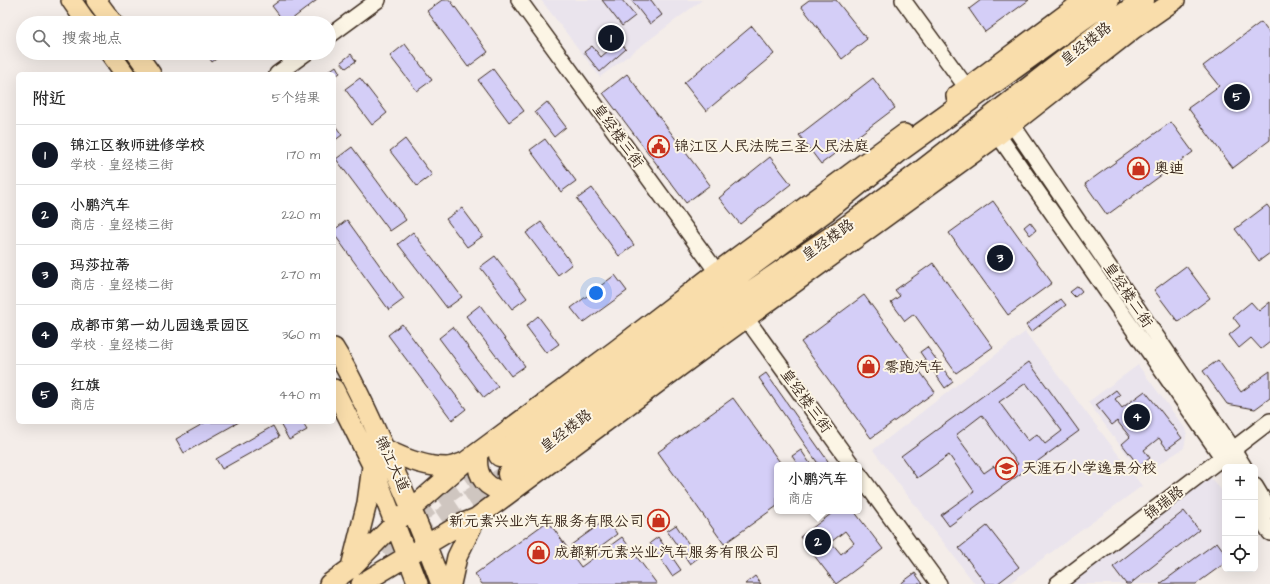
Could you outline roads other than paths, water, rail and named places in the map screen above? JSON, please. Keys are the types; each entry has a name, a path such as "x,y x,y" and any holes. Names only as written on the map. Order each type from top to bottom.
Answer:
{"highway":[{"name":"皇经楼路","path":"506,474 728,282 826,210 901,149 1108,0"},
{"name":"皇经楼路","path":"506,474 732,305 850,225 920,173 1143,0"},
{"path":"822,195 901,149"},
{"path":"813,270 850,225"}],"main road":[{"path":"71,0 83,16"},
{"path":"96,0 108,16"},
{"path":"329,584 351,568 394,524 471,458 616,350 717,272 968,88 1085,0"},
{"path":"1132,30 1148,10 1150,0"},
{"path":"471,458 476,465 480,476 493,489 506,474 746,318 813,270 1005,130 1132,30 1175,0"},
{"path":"115,60 124,72"},
{"path":"141,60 150,72"},
{"name":"锦江大道","path":"336,352 385,449 412,508 441,584"},
{"name":"锦江大道","path":"336,393 372,465 418,584"},
{"path":"385,449 401,458 447,467 471,458"},
{"path":"351,568 367,503 372,465"},
{"path":"451,584 457,557 476,518 506,474"},
{"path":"361,584 461,524 476,518"}],"street":[{"path":"336,31 378,0"},
{"name":"皇经楼三街","path":"519,0 717,272"},
{"path":"903,0 968,88"},
{"path":"280,72 296,60"},
{"name":"皇经楼二街","path":"1005,130 1228,458 1239,464"},
{"name":"皇经楼三街","path":"746,318 850,462"},
{"name":"锦瑞路","path":"1057,584 1228,458 1270,420"},
{"path":"862,478 939,584"},
{"path":"1258,491 1270,511"},
{"path":"1258,514 1270,533"}],"tunnel":[{"path":"411,518 500,455"},
{"path":"388,559 438,522 509,474"}],"place":[{"name":"锦江区教师进修学校","path":"611,38"},
{"name":"红旗","path":"1237,97"},
{"name":"锦江区人民法院三圣人民法庭","path":"659,146"},
{"name":"奥迪","path":"1139,168"},
{"name":"玛莎拉蒂","path":"1000,258"},
{"name":"零跑汽车","path":"868,367"},
{"name":"成都市第一幼儿园逸景园区","path":"1137,417"},
{"name":"天涯石小学逸景分校","path":"1007,468"},
{"name":"新元素兴业汽车服务有限公司","path":"659,521"},
{"name":"小鹏汽车","path":"818,542"},
{"name":"成都新元素兴业汽车服务有限公司","path":"538,552"}]}
